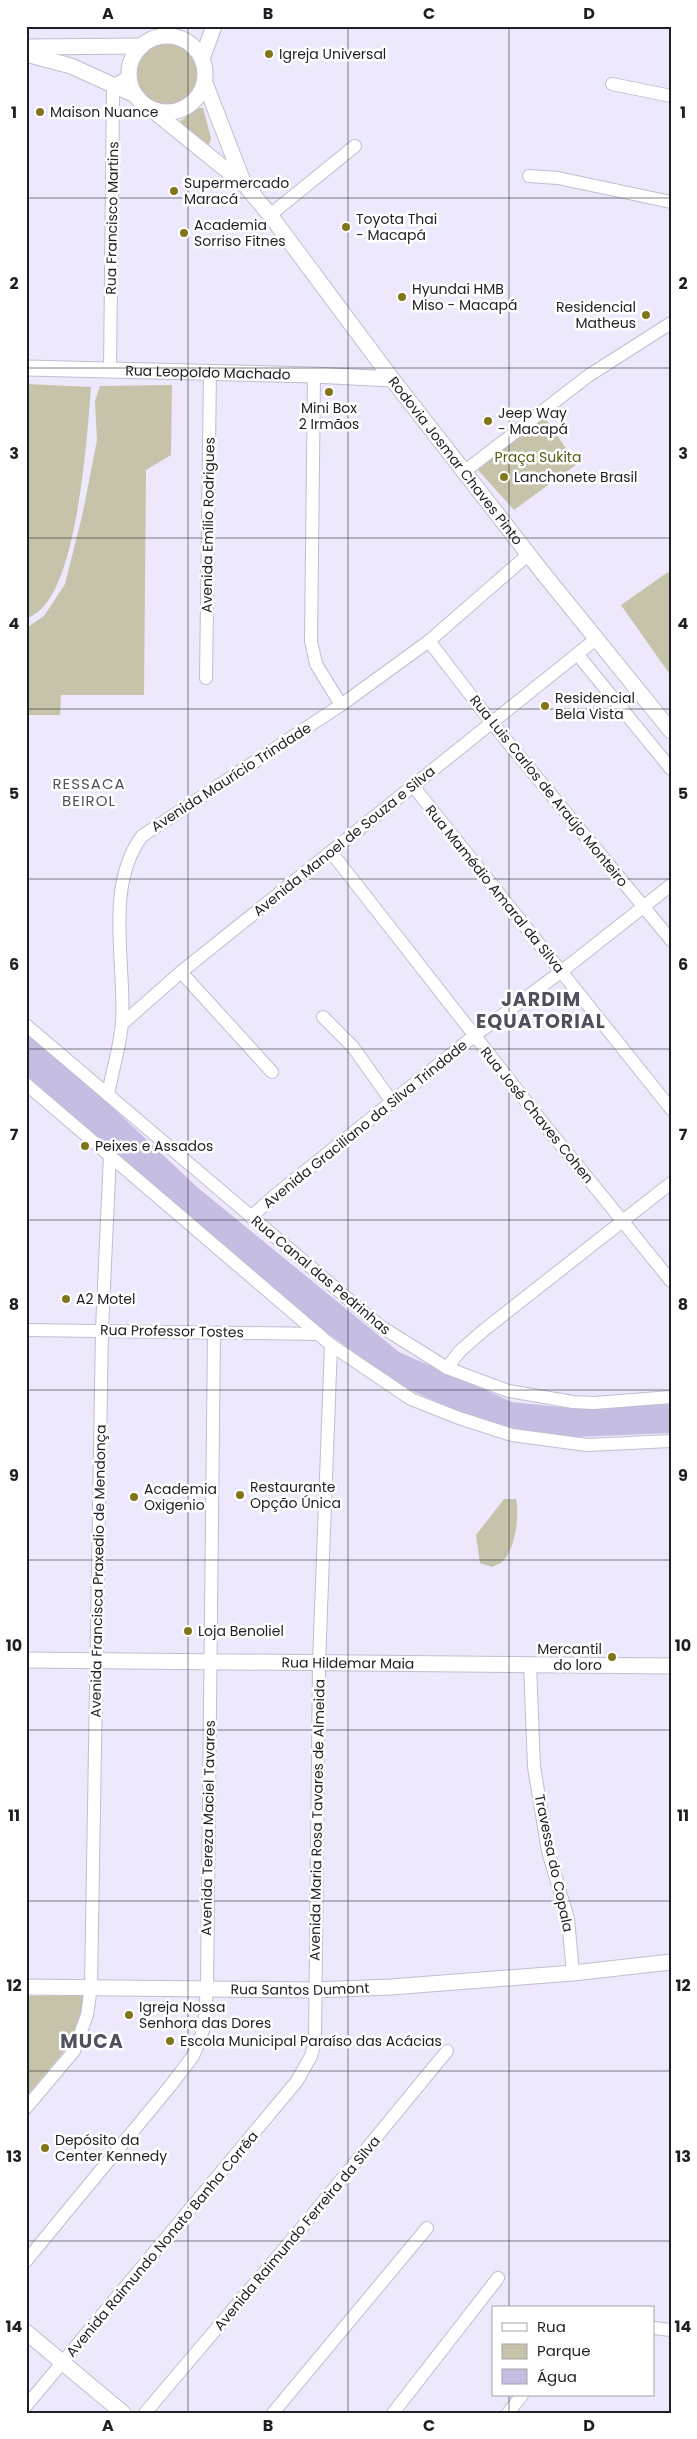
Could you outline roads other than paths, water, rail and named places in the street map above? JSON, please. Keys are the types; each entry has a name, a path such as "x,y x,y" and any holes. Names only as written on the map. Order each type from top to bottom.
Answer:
{"main road":[{"path":"202,59 214,26"},
{"path":"26,54 71,66 135,95 151,109 173,112 184,109 197,98 205,83 206,71 196,49 170,31 142,46 134,54 129,76 135,95"},
{"path":"26,47 142,46"},
{"name":"Rodovia Josmar Chaves Pinto","path":"205,83 245,185"},
{"name":"Rodovia Josmar Chaves Pinto","path":"151,109 245,185 270,215 392,379 596,639 671,731"},
{"name":"Rua Leopoldo Machado","path":"26,368 314,375 392,379"},
{"name":"Rua Hildemar Maia","path":"26,1660 671,1666"},
{"name":"Rua Santos Dumont","path":"26,1987 314,1990 391,1987 574,1973 671,1962"},
{"path":"26,2332 123,2413"}],"street":[{"path":"114,86 129,76"},
{"path":"612,84 671,96"},
{"name":"Rua Francisco Martins","path":"110,369 114,86"},
{"path":"270,215 355,146"},
{"path":"529,176 558,178 671,202"},
{"path":"465,472 588,376 671,323"},
{"name":"Avenida Emílio Rodrigues","path":"206,678 210,372"},
{"path":"314,375 311,642 316,664 341,705"},
{"name":"Avenida Maurício Trindade","path":"108,1095 122,1024 121,906 123,882 128,860 133,848 142,836 157,824 341,705 429,641 529,554"},
{"name":"Avenida Manoel de Souza e Silva","path":"122,1024 181,972 596,639"},
{"name":"Rua Luis Carlos de Araújo Monteiro","path":"429,641 492,723 671,940"},
{"path":"574,658 671,769"},
{"name":"Rua Mamédio Amaral da Silva","path":"413,786 671,1109"},
{"name":"Rua José Chaves Cohen","path":"331,852 474,1036 671,1281"},
{"name":"Avenida Graciliano da Silva Trindade","path":"251,1217 474,1036 562,971 671,885"},
{"path":"181,972 272,1072"},
{"path":"323,1017 353,1047 392,1102"},
{"name":"Rua Canal das Pedrinhas","path":"26,1025 380,1326 447,1368 508,1392 573,1402 594,1403 671,1398"},
{"path":"26,1084 331,1345 411,1399 459,1418 512,1435 587,1445 671,1441"},
{"name":"Avenida Francisca Praxedio de Mendonça","path":"26,2108 74,2051 87,2015 91,1987 102,1329 110,1154"},
{"path":"447,1368 460,1351 478,1334 624,1222 671,1183"},
{"name":"Rua Professor Tostes","path":"26,1330 102,1329 318,1334"},
{"name":"Avenida Tereza Maciel Tavares","path":"26,2261 193,2056 204,2027 214,1333"},
{"name":"Avenida Maria Rosa Tavares de Almeida","path":"297,2081 311,2056 315,2041 318,1663 331,1345"},
{"name":"Travessa do Copala","path":"530,1664 534,1767 548,1851 568,1919 574,1973"},
{"name":"Avenida Raimundo Ferreira da Silva","path":"145,2413 297,2234 447,2051"},
{"name":"Avenida Raimundo Nonato Banha Corrêa","path":"26,2406 297,2081"},
{"path":"273,2413 426,2228"},
{"path":"393,2413 498,2278"},
{"path":"654,2328 671,2330"},
{"path":"508,2413 521,2396"}],"water":[{"path":"26,1033 80,1077 197,1187 399,1352 512,1402 579,1409 671,1404 671,1433 556,1438 476,1419 401,1386 316,1325 26,1078"}],"place":[{"name":"Igreja Universal","path":"269,54"},
{"name":"Maison Nuance","path":"40,112"},
{"name":"Supermercado Maracá","path":"174,191"},
{"name":"Toyota Thai - Macapá","path":"346,227"},
{"name":"Academia Sorriso Fitnes","path":"184,233"},
{"name":"Hyundai HMB Miso - Macapá","path":"402,297"},
{"name":"Residencial Matheus","path":"646,315"},
{"name":"Mini Box 2 Irmãos","path":"329,392"},
{"name":"Jeep Way - Macapá","path":"488,421"},
{"name":"Lanchonete Brasil","path":"504,477"},
{"name":"Residencial Bela Vista","path":"545,706"},
{"name":"Peixes e Assados","path":"85,1146"},
{"name":"A2 Motel","path":"66,1299"},
{"name":"Restaurante Opção Única","path":"240,1495"},
{"name":"Academia Oxigenio","path":"134,1497"},
{"name":"Loja Benoliel","path":"188,1631"},
{"name":"Mercantil do loro","path":"612,1657"},
{"name":"Igreja Nossa Senhora das Dores","path":"129,2015"},
{"name":"Escola Municipal Paraíso das Acácias","path":"170,2041"},
{"name":"Depósito da Center Kennedy","path":"45,2148"}],"district":[{"name":"RESSACA BEIROL","path":"89,792"},
{"name":"JARDIM EQUATORIAL","path":"541,1010"},
{"name":"MUCA","path":"92,2041"}],"park label":[{"name":"Praça Sukita","path":"538,457"}]}
